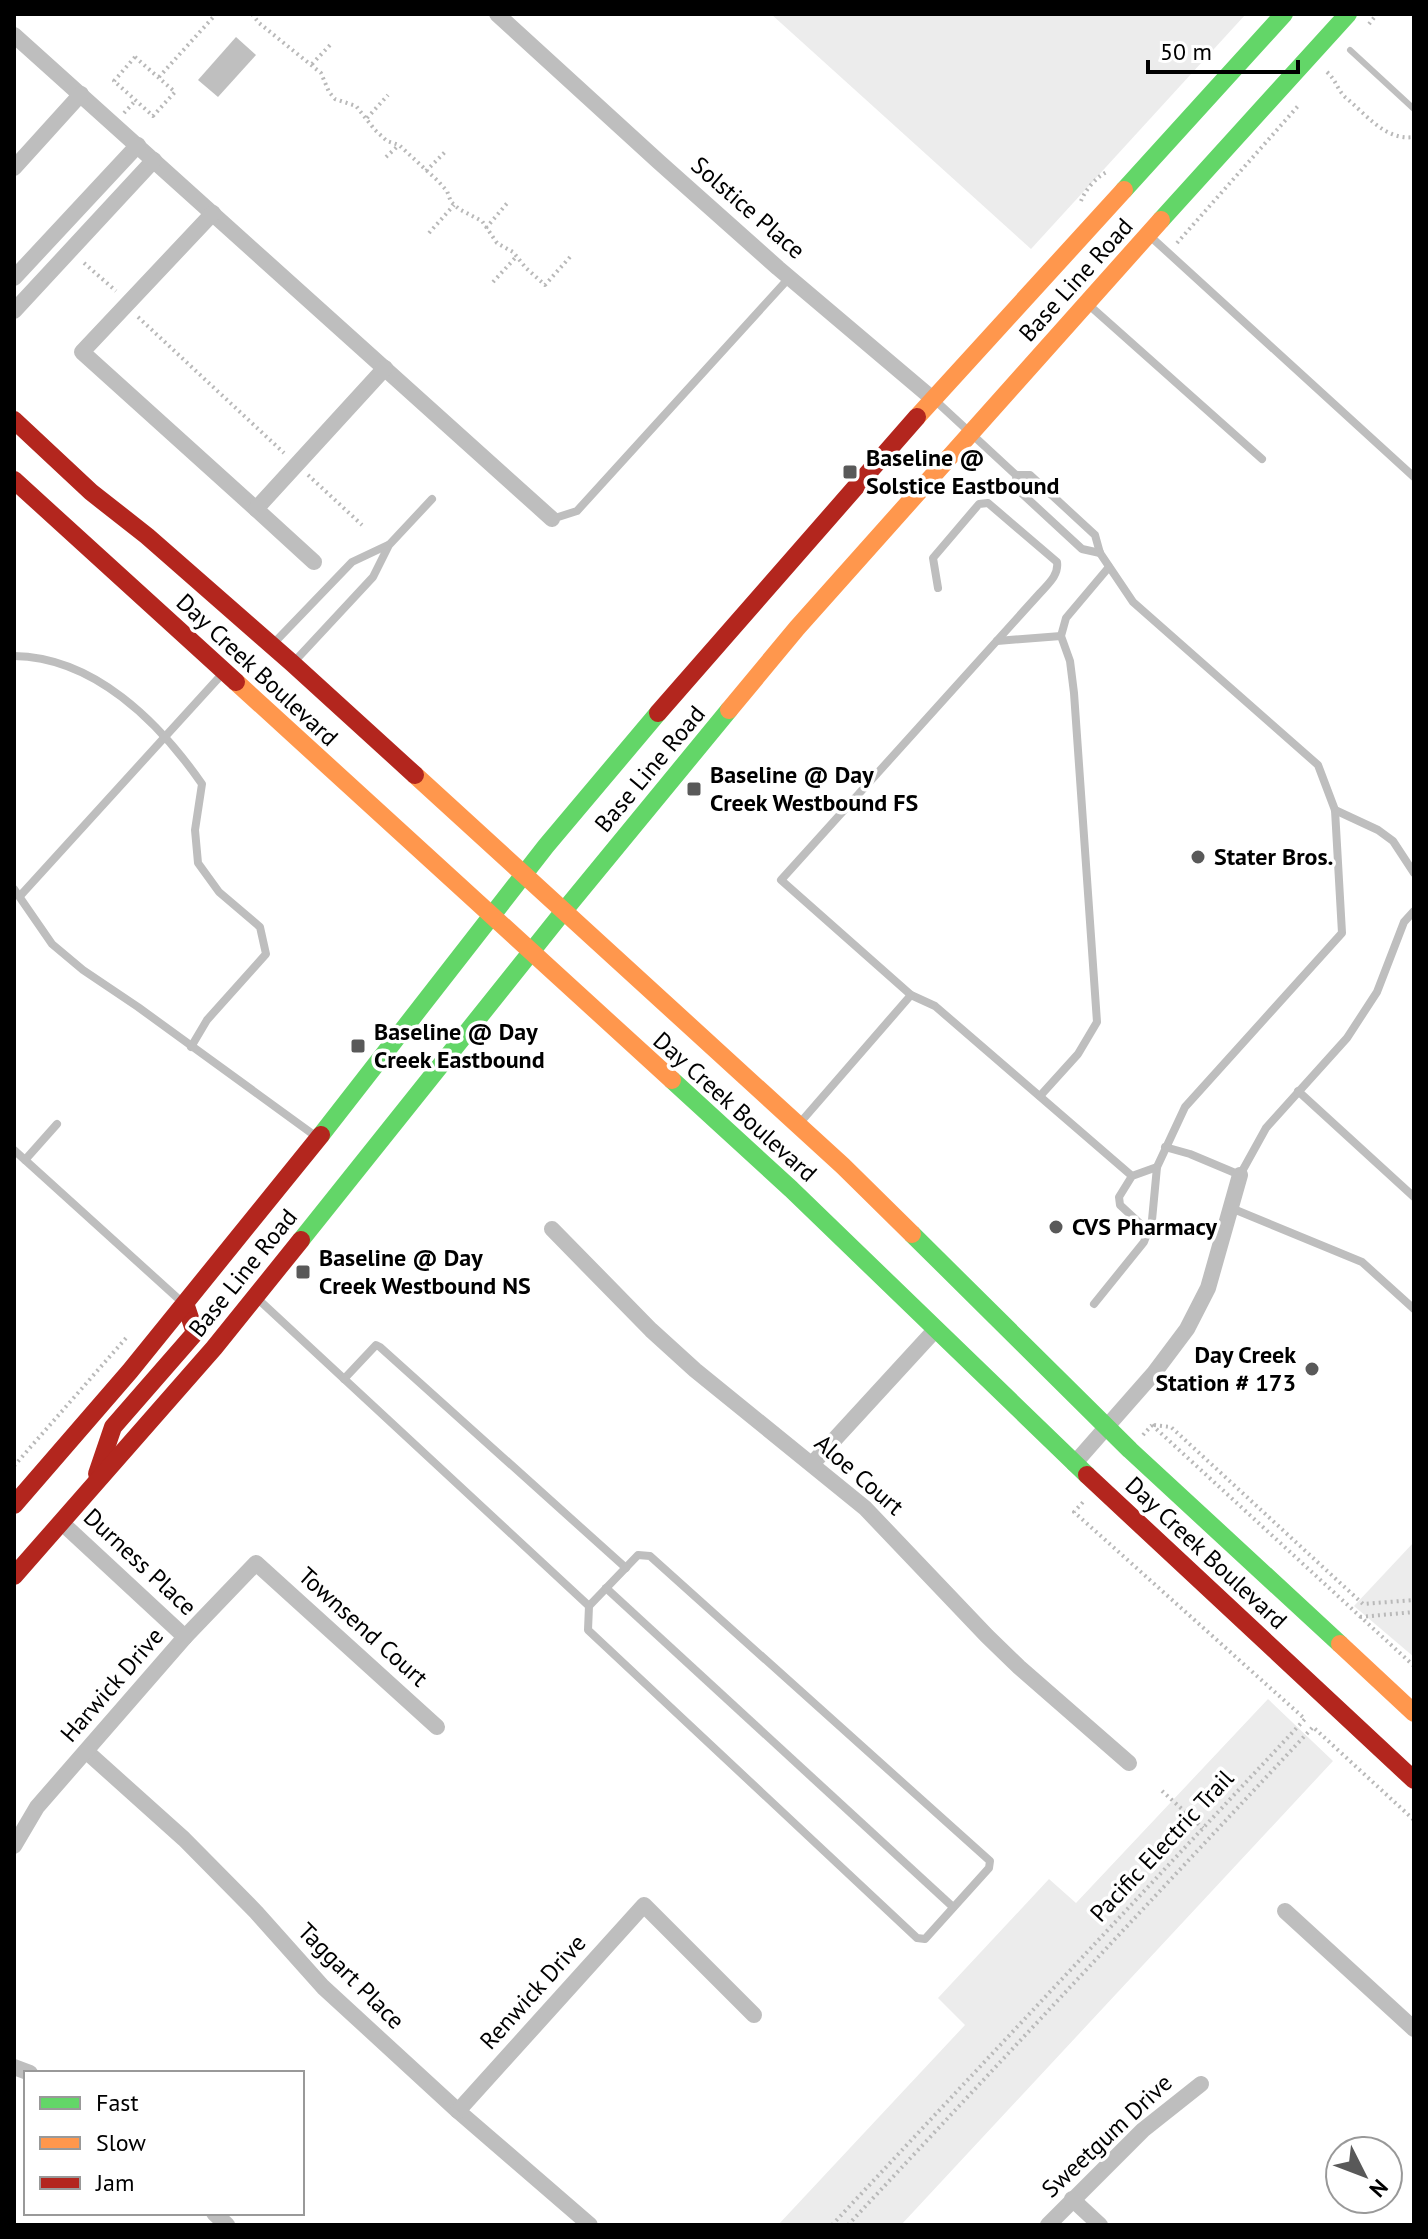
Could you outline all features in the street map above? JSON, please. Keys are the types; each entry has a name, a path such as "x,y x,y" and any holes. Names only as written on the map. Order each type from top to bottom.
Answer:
{"main road":[{"name":"Base Line Road","path":"14,1505 76,1437 241,1239 523,876 733,626 1284,14"},
{"name":"Base Line Road","path":"14,1576 214,1348 563,912 797,628 1348,14"},
{"name":"Day Creek Boulevard","path":"14,420 91,492 147,536 292,663 843,1166 1106,1428 1414,1713"},
{"name":"Day Creek Boulevard","path":"14,480 791,1189 1074,1464 1414,1780"},
{"path":"91,1489 113,1427 195,1333 186,1306"}],"street":[{"name":"Solstice Place","path":"497,14 659,162 934,400"},
{"path":"14,35 552,519"},
{"path":"14,168 81,94"},
{"path":"14,278 138,145"},
{"path":"14,311 154,160"},
{"path":"213,213 82,352 314,562"},
{"path":"256,509 385,368"},
{"path":"1074,1464 1174,1348 1200,1305 1208,1288 1240,1175"},
{"name":"Aloe Court","path":"552,1229 651,1330 695,1370 865,1508 1019,1667 1129,1763"},
{"path":"812,1464 936,1329"},
{"name":"Durness Place","path":"62,1523 185,1637"},
{"name":"Harwick Drive","path":"14,1846 37,1807 185,1637 256,1563"},
{"name":"Townsend Court","path":"256,1563 437,1727"},
{"name":"Taggart Place","path":"87,1752 184,1839 256,1912 323,1987 458,2111 590,2225"},
{"name":"Renwick Drive","path":"458,2111 644,1905 754,2015"},
{"path":"1285,1911 1414,2029"},
{"name":"Sweetgum Drive","path":"1048,2225 1143,2130 1201,2084"},
{"path":"1072,2199 1100,2225"}],"lane":[{"path":"1148,235 1414,477"},
{"path":"552,519 577,511 790,277"},
{"path":"1086,303 1262,459"},
{"name":"Solstice Place","path":"934,400 1016,475"},
{"path":"1094,1304 1144,1242 1152,1220 1157,1167 1185,1107 1342,933 1335,810 1318,765 1133,602 1100,553 1095,535 1030,475 1016,475 1017,489 1082,549 1100,553"},
{"path":"292,663 373,577 389,545 432,499"},
{"path":"938,588 933,558 979,504 988,503 1057,562 1056,574 1015,622 781,880 911,995 935,1006 1132,1176"},
{"path":"272,646 352,562 389,545"},
{"path":"1040,1096 1078,1054 1097,1022 1074,693 1070,661 1061,636 1066,618 1109,567"},
{"path":"996,641 1061,636"},
{"path":"14,656 37,657 82,673 132,703 182,756 202,784 195,830 198,863 219,892 260,927 266,954 207,1020 191,1047"},
{"path":"224,672 17,892 52,944 83,970 318,1138"},
{"path":"1335,810 1378,830 1393,841 1414,873"},
{"path":"1165,1147 1240,1175 1266,1128 1347,1038 1377,992 1404,922 1414,911"},
{"path":"798,1125 911,995"},
{"path":"1298,1091 1414,1197"},
{"path":"25,1160 57,1124"},
{"path":"14,1150 186,1306"},
{"path":"1148,1231 1120,1205 1119,1197 1132,1176 1157,1167"},
{"path":"1231,1208 1362,1262 1414,1309"},
{"path":"255,1297 589,1606"},
{"path":"344,1379 376,1345 380,1347 626,1568"},
{"path":"638,1555 650,1556 990,1861 989,1868 925,1939 917,1938 588,1630 589,1606 626,1568 638,1555"},
{"path":"606,1588 953,1907"}],"path":[{"path":"159,77 216,14"},
{"path":"252,14 321,73 329,92 339,101"},
{"path":"1367,25 1377,14"},
{"path":"311,65 332,43"},
{"path":"135,57 159,77 175,92 153,116 114,81 135,57"},
{"path":"1326,73 1336,79 1345,97 1392,136 1414,137"},
{"path":"367,118 388,95"},
{"path":"329,102 339,101 356,106 387,141 399,145 438,181 454,205 482,221 497,243 517,256 545,285 570,257"},
{"path":"1168,253 1299,105"},
{"path":"386,157 399,145"},
{"path":"426,171 447,150"},
{"path":"486,228 509,201"},
{"path":"429,233 454,205"},
{"path":"493,282 517,256"},
{"path":"82,261 362,525"},
{"path":"14,1466 128,1336"},
{"path":"1414,1600 1363,1604 1171,1427 1152,1425 1414,1666"},
{"name":"Pacific Electric Trail","path":"832,2225 1305,1719 1074,1512"},
{"path":"1360,1617 1414,1612"},
{"name":"Pacific Electric Trail","path":"848,2225 1313,1727 1414,1820"},
{"path":"1162,1791 1203,1828"}],"shaded area":[{"path":"771,14 1244,14 1245,15 1031,249"},
{"path":"236,37 256,55 218,97 198,80"},
{"path":"1414,1542 1414,1657 1354,1606"},
{"path":"1268,1699 1333,1761 901,2225 778,2225 965,2025 938,1998 1049,1879 1076,1903"}],"waterway":[{"path":"1350,50 1414,109"}],"traffic: fast":[{"path":"1124,190 1284,14"},
{"path":"1161,220 1348,14"},
{"path":"301,1240 729,710"},
{"path":"321,1135 546,846 658,713"},
{"path":"672,1080 791,1189 1087,1475"},
{"path":"912,1234 1130,1450 1340,1644"}],"traffic: slow":[{"path":"917,417 1124,190"},
{"path":"729,710 797,628 1161,220"},
{"path":"236,682 672,1080"},
{"path":"415,775 843,1166 912,1234"},
{"path":"1340,1644 1414,1713"}],"traffic: jam":[{"path":"658,713 917,417"},
{"path":"14,420 91,492 147,536 415,775"},
{"path":"14,480 236,682"},
{"path":"14,1505 130,1371 321,1135"},
{"path":"14,1576 214,1348 301,1240"},
{"path":"97,1474 113,1427 195,1333 186,1306"},
{"path":"1087,1475 1414,1780"}],"place":[{"name":"Baseline @ Solstice Eastbound","path":"850,472"},
{"name":"Baseline @ Day Creek Westbound FS","path":"694,789"},
{"name":"Stater Bros.","path":"1198,857"},
{"name":"Baseline @ Day Creek Eastbound","path":"358,1046"},
{"name":"CVS Pharmacy","path":"1056,1227"},
{"name":"Baseline @ Day Creek Westbound NS","path":"303,1272"},
{"name":"Day Creek Station # 173","path":"1312,1369"}]}
